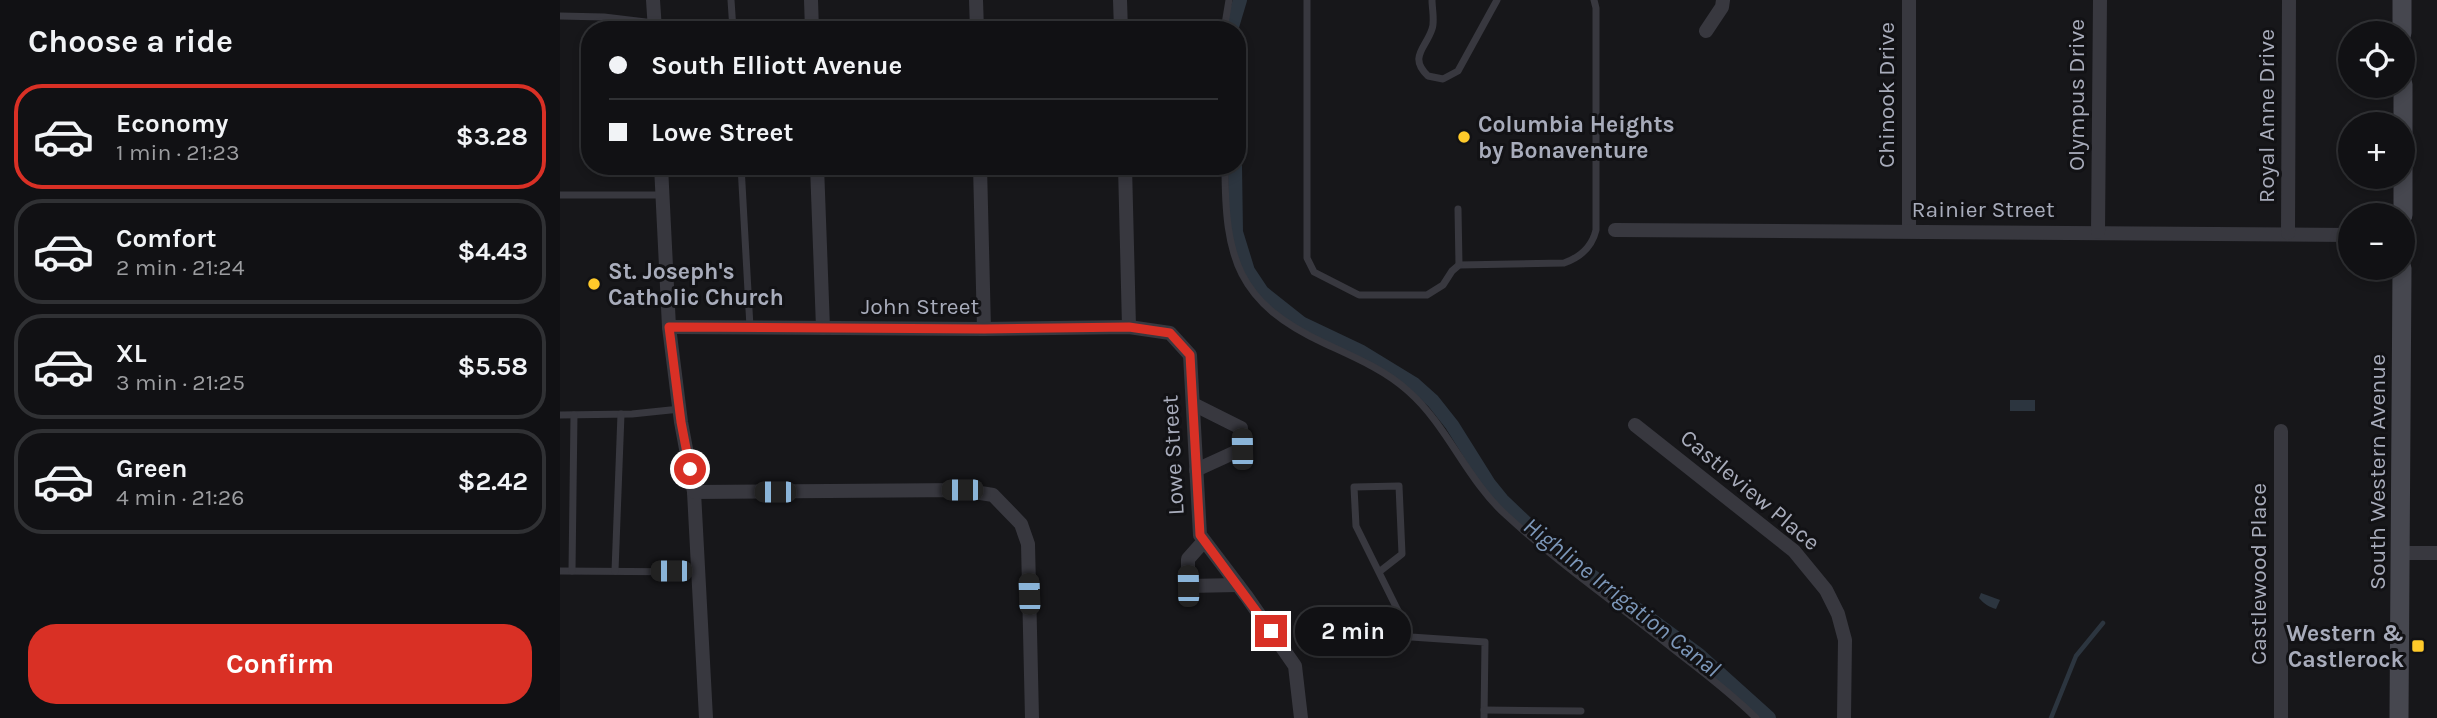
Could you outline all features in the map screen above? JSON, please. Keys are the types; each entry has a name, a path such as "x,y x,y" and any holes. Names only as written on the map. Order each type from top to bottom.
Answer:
{"main road":[{"path":"2402,0 2402,21"},
{"path":"2403,98 2403,203"},
{"name":"South Western Avenue","path":"2399,718 2402,280"}],"street":[{"path":"653,0 655,21"},
{"path":"811,0 812,21"},
{"path":"976,0 977,21"},
{"path":"1120,0 1121,21"},
{"path":"1706,31 1723,7 1723,0"},
{"name":"Chinook Drive","path":"1909,0 1909,231"},
{"name":"Olympus Drive","path":"2098,232 2100,0"},
{"name":"Royal Anne Drive","path":"2288,233 2289,0"},
{"path":"661,175 669,327 694,492 706,718"},
{"path":"817,175 823,328"},
{"path":"980,175 984,329"},
{"path":"1125,175 1129,327"},
{"name":"Rainier Street","path":"1615,230 2338,235"},
{"name":"John Street","path":"669,327 1129,327 1170,333"},
{"name":"Lowe Street","path":"1170,333 1190,355 1200,535 1295,666 1301,718"},
{"path":"1193,404 1241,429 1242,449 1196,470"},
{"name":"Castleview Place","path":"1635,425 1794,551 1826,590 1838,614 1844,640 1844,718"},
{"name":"Castlewood Place","path":"2281,431 2281,718"},
{"path":"694,492 962,490 993,495 1021,524 1028,544 1032,718"},
{"path":"1204,541 1188,559 1188,586 1238,585"},
{"path":"2401,553 2437,553"}],"lane":[{"path":"731,0 732,21"},
{"path":"1226,21 1229,0"},
{"path":"1307,0 1307,258 1314,272 1359,295 1427,295 1443,285 1452,271 1460,265 1564,264 1577,259 1594,239 1594,0"},
{"path":"1432,0 1433,28 1420,50 1419,64 1428,76 1443,79 1458,71 1497,0"},
{"path":"560,16 604,17 627,21"},
{"path":"742,175 750,327"},
{"path":"1225,175 1227,228 1231,246 1244,280 1255,296 1288,324 1349,354 1407,390 1425,408 1485,495 1504,514 1557,560 1719,684 1756,718"},
{"path":"560,195 662,195"},
{"path":"1458,209 1460,265"},
{"path":"560,415 680,410"},
{"path":"615,571 621,414"},
{"path":"572,571 573,415"},
{"path":"1379,572 1402,554 1399,486 1354,487 1356,526 1379,572 1411,636 1485,642 1484,714 1581,711"},
{"path":"560,571 698,572"}],"shaded area":[{"path":"2010,400 2035,400 2035,411 2010,411"},
{"path":"1981,593 2000,600 1996,609 1979,598"}],"waterway":[{"name":"Highline Irrigation Canal","path":"1234,21 1240,0"},
{"name":"Highline Irrigation Canal","path":"1235,175 1236,232 1248,271 1262,292 1301,323 1360,351 1414,384 1433,401 1452,425 1502,500 1547,543 1699,655 1769,718"},
{"path":"2051,718 2076,656 2103,623"}],"place":[{"name":"Columbia Heights by Bonaventure","path":"1464,137"},
{"name":"St. Joseph's Catholic Church","path":"594,284"},
{"name":"Western & Castlerock","path":"2418,646"}],"route":[{"path":"690,469 669,327 1129,327 1170,333 1190,355 1200,535 1271,631"}]}
